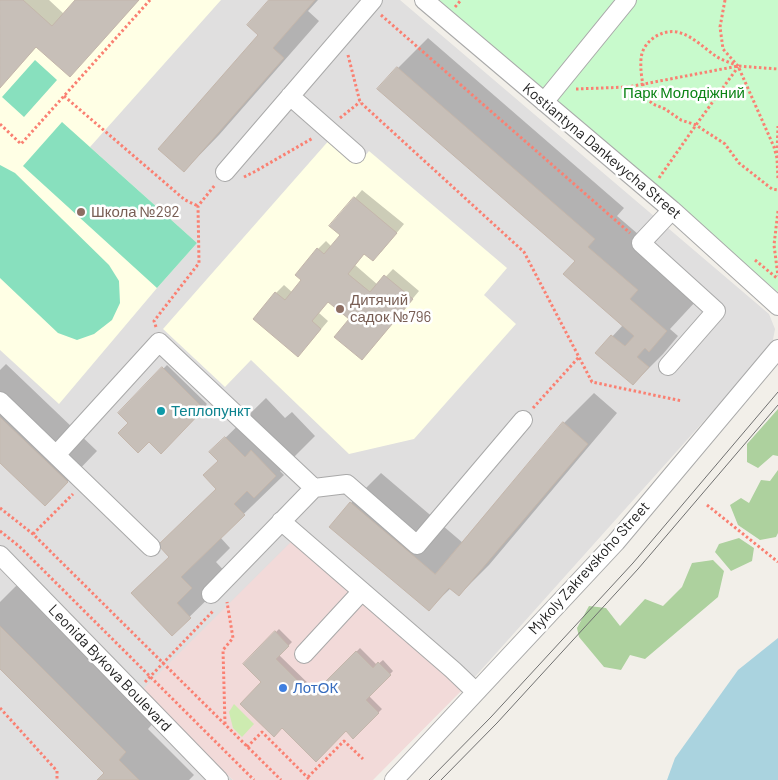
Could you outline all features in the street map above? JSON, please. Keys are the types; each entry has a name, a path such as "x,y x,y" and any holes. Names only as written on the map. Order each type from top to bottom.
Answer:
{"street":[{"name":"Kostiantyna Dankevycha Street","path":"424,0 549,96 649,191 778,306"},
{"path":"549,96 627,0"},
{"path":"227,180 290,96 371,2"},
{"path":"290,96 356,154"},
{"path":"668,366 716,311 642,243 672,210"},
{"path":"56,455 159,342 314,488"},
{"name":"Mykoly Zakrevskoho Street","path":"394,780 616,542 778,349"},
{"path":"0,401 151,547"},
{"path":"211,594 314,488 347,484 417,545 523,420"},
{"path":"282,521 476,692"},
{"name":"Leonida Bykova Boulevard","path":"0,555 220,780"},
{"path":"304,654 362,591"}],"path":[{"path":"0,124 20,144 150,0"},
{"path":"455,7 461,0"},
{"path":"725,0 720,27 723,49 738,66 774,147 777,158"},
{"path":"371,2 642,243"},
{"path":"738,66 717,57 705,47 678,32 665,32 655,37 646,45 641,58 646,98 681,120 696,125 725,144 740,162 772,189 778,190"},
{"path":"343,34 360,102 524,252 592,382 682,401"},
{"path":"549,96 628,87 738,66 778,69"},
{"path":"649,191 738,66"},
{"path":"64,96 185,200 198,206"},
{"path":"159,342 154,321 198,263 198,206 209,192 227,180 254,172 327,129 360,102"},
{"path":"778,126 778,180"},
{"path":"209,192 227,180"},
{"path":"778,211 774,245 778,276"},
{"path":"523,420 579,357"},
{"path":"34,534 84,482"},
{"path":"707,505 778,562"},
{"path":"0,508 34,534 280,780"},
{"path":"0,531 20,547 254,780"},
{"path":"134,692 226,597 234,638 224,650 225,724"},
{"path":"0,708 56,771 57,780"},
{"path":"247,746 262,732 308,779 344,741 363,759"}],"shaded area":[{"path":"0,0 400,0 769,314 775,329 772,345 473,679 141,691 233,780 0,780"},
{"name":"Школа №292","path":"0,0 221,0 90,147 197,243 59,404 0,350"},
{"name":"Дитячий садок №796","path":"331,138 360,162 369,151 507,268 484,295 516,324 414,439 349,454 251,360 225,387 163,329"},
{"path":"304,529 473,679 373,780 233,780 141,691"}],"green space":[{"name":"Парк Молодіжний","path":"429,0 778,0 778,292"},
{"path":"35,60 57,80 24,117 2,97"},
{"path":"62,122 197,243 157,288 23,166"},
{"path":"0,165 15,173 109,265 119,281 120,303 112,320 94,334 77,340 58,333 0,278"},
{"path":"778,409 778,456 773,455 758,468 747,462 747,444"},
{"path":"778,470 778,533 776,537 760,540 738,525 730,505 741,498 749,503 761,480 770,481"},
{"path":"739,538 754,548 752,561 731,571 715,552 719,544"},
{"path":"713,560 724,571 718,597 645,659 630,655 621,670 604,667 579,637 577,628 589,606 606,608 620,626 645,599 663,606 682,587 692,563"},
{"path":"234,704 254,724 242,737 233,728 229,712"}],"water":[{"path":"778,638 778,780 667,780 675,758 738,670"}],"building":[{"path":"0,0 23,0 52,26 75,0 139,0 70,77 36,47 0,88"},
{"path":"269,0 315,0 273,48 284,58 184,172 158,149 258,35 247,25"},
{"path":"397,67 595,239 588,247 638,290 630,299 667,331 649,352 645,348 637,357 649,367 633,385 595,353 611,335 625,346 634,336 563,274 575,261 377,89"},
{"path":"354,197 397,233 373,261 364,254 348,274 370,292 384,275 413,299 362,360 334,337 349,319 328,302 312,321 321,329 298,357 253,319 275,292 285,300 301,280 295,275 317,248 324,254 340,235 329,226"},
{"name":"Теплопункт","path":"162,367 204,409 161,454 149,442 138,453 118,433 128,423 118,413"},
{"path":"0,417 68,482 45,506 0,463"},
{"path":"563,422 588,444 459,596 449,588 429,611 329,527 350,502 435,574"},
{"path":"225,437 245,457 251,450 276,476 254,498 247,491 234,504 245,515 181,577 192,588 177,603 191,618 172,636 131,593 169,557 158,545 216,489 203,475 218,461 209,452"},
{"path":"0,626 126,752 119,760 139,780 97,780 104,773 0,669"},
{"path":"275,631 289,646 276,659 312,695 356,651 373,668 378,662 391,675 366,700 379,713 353,739 346,731 316,762 282,728 274,737 240,704 261,682 243,664"}],"tram line":[{"path":"429,780 491,717 633,563 778,392"},
{"path":"441,780 497,723 638,569 778,405"}],"place":[{"name":"Школа №292","path":"81,212"},
{"name":"Дитячий садок №796","path":"340,309"},
{"name":"Теплопункт","path":"161,411"},
{"name":"ЛотОК","path":"283,688"}]}
